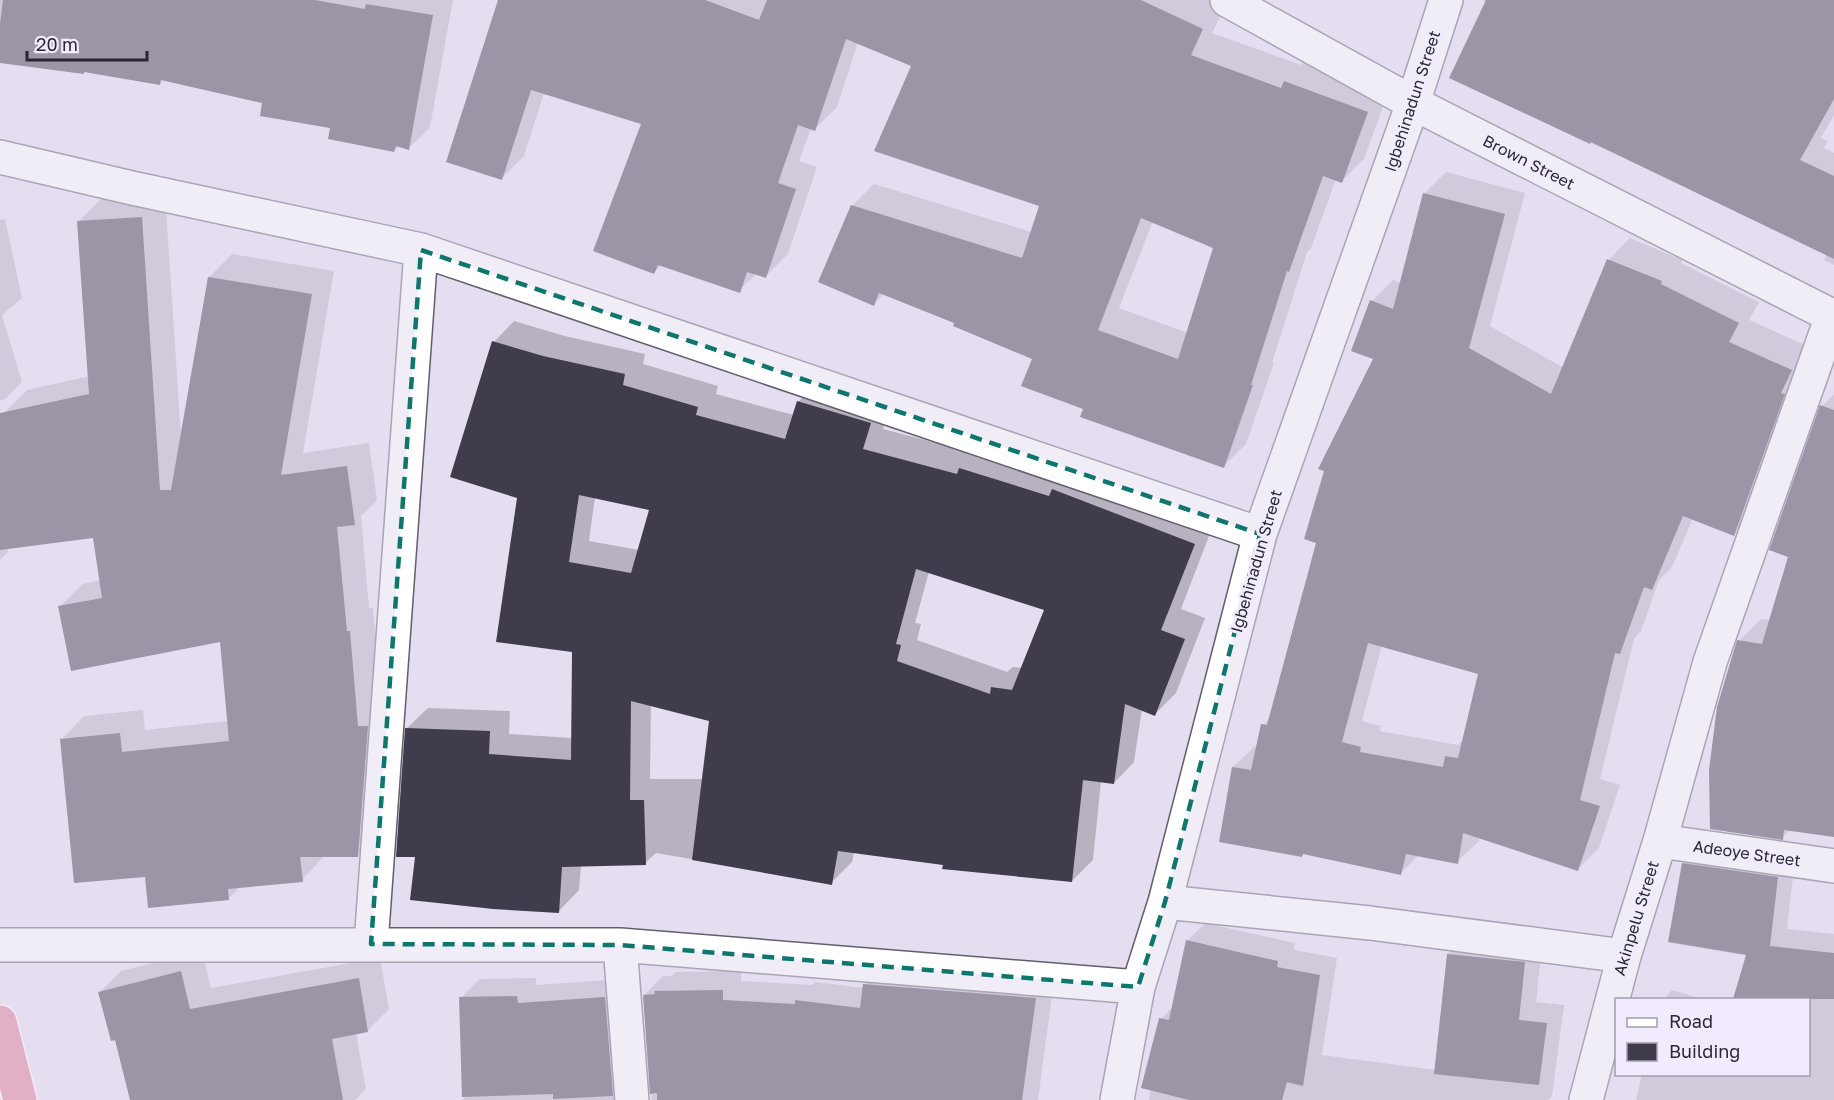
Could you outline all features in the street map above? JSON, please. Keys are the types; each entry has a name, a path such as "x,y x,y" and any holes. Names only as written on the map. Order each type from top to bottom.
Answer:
{"highway":[{"path":"0,1022 20,1100"}],"street":[{"name":"Brown Street","path":"1227,0 1413,103 1833,317"},
{"name":"Igbehinadun Street","path":"1117,1100 1138,987 1166,902 1260,534 1413,103 1446,0"},
{"path":"0,157 421,250 1260,534"},
{"path":"371,944 421,250"},
{"name":"Akinpelu Street","path":"1586,1100 1624,956 1660,841 1710,662 1833,317"},
{"name":"Adeoye Street","path":"1660,841 1834,866"},
{"path":"1166,902 1370,923 1624,956"},
{"path":"0,945 620,945 1138,987"},
{"path":"620,945 632,1100"}],"highlighted area":[{"path":"421,250 1260,534 1165,902 1138,987 620,945 371,944"}],"building":[{"path":"3,0 315,0 365,9 366,4 433,15 409,150 396,146 394,152 328,139 330,128 260,116 262,103 161,80 160,85 84,72 84,74 0,63 0,24"},
{"path":"498,0 705,0 759,20 767,0 1141,0 1203,29 1191,55 1281,88 1284,81 1368,112 1342,183 1323,176 1289,272 1287,271 1251,385 1253,385 1224,468 1080,417 1083,409 1021,386 1032,359 953,326 954,323 879,293 874,306 818,282 851,205 1022,258 1039,206 874,151 911,66 846,39 815,131 798,125 778,183 796,189 766,278 747,272 740,293 658,265 654,274 593,251 641,124 531,90 502,180 446,162","holes":["1141,218 1213,248 1178,359 1098,330"]},
{"path":"1486,0 1834,0 1834,99 1800,160 1834,176 1834,259 1591,142 1590,144 1449,78"},
{"path":"1423,193 1505,214 1469,348 1551,394 1607,259 1662,281 1661,284 1739,323 1729,342 1792,370 1781,393 1785,394 1734,536 1683,516 1652,590 1644,587 1620,654 1615,653 1580,800 1600,806 1578,871 1463,833 1458,864 1406,854 1401,875 1303,854 1302,857 1219,842 1232,767 1251,770 1261,724 1267,725 1316,543 1304,539 1324,471 1318,469 1373,359 1351,351 1370,300 1393,309","holes":["1368,643 1478,674 1458,758 1445,756 1443,767 1360,752 1361,747 1342,742"]},
{"path":"142,217 160,490 171,490 208,277 312,294 281,475 347,466 355,525 337,527 347,631 350,631 358,726 368,726 358,857 300,857 303,882 228,889 229,900 148,908 145,877 74,883 60,739 120,733 122,752 229,741 220,642 71,671 58,606 102,598 93,538 0,550 0,413 89,394 77,221"},
{"path":"492,341 543,356 625,374 623,385 698,407 696,415 785,439 797,401 871,423 863,449 957,474 959,468 1049,496 1052,489 1195,544 1161,630 1185,639 1155,716 1125,704 1114,784 1083,780 1072,882 942,869 943,865 838,851 832,885 692,860 709,721 631,701 630,800 644,800 646,865 562,867 559,913 410,900 415,857 396,857 405,728 490,731 489,754 571,760 572,652 496,642 517,498 450,477","holes":["579,495 649,510 631,573 569,562","916,569 1044,610 1012,690 991,687 990,694 897,661 901,645 896,644"]},
{"path":"1820,405 1834,410 1834,837 1784,830 1783,840 1710,829 1709,770 1717,707 1737,640 1762,644 1788,557 1769,550"},
{"path":"1682,863 1778,877 1770,946 1834,953 1834,999 1733,998 1746,955 1668,942"},
{"path":"1186,940 1278,961 1277,967 1320,975 1303,1086 1287,1082 1282,1100 1189,1100 1141,1088 1159,1018 1169,1020"},
{"path":"1447,954 1525,962 1519,1020 1547,1023 1539,1085 1434,1074"},
{"path":"181,971 190,1009 359,978 368,1032 332,1039 343,1100 130,1100 115,1040 111,1041 98,992"},
{"path":"863,984 1036,998 1022,1100 657,1100 657,1093 650,1094 643,995 655,994 654,991 723,990 723,1000 795,1004 795,1000 860,1008"},
{"path":"517,996 518,1003 605,997 613,1096 553,1099 553,1094 462,1097 459,997"}]}
